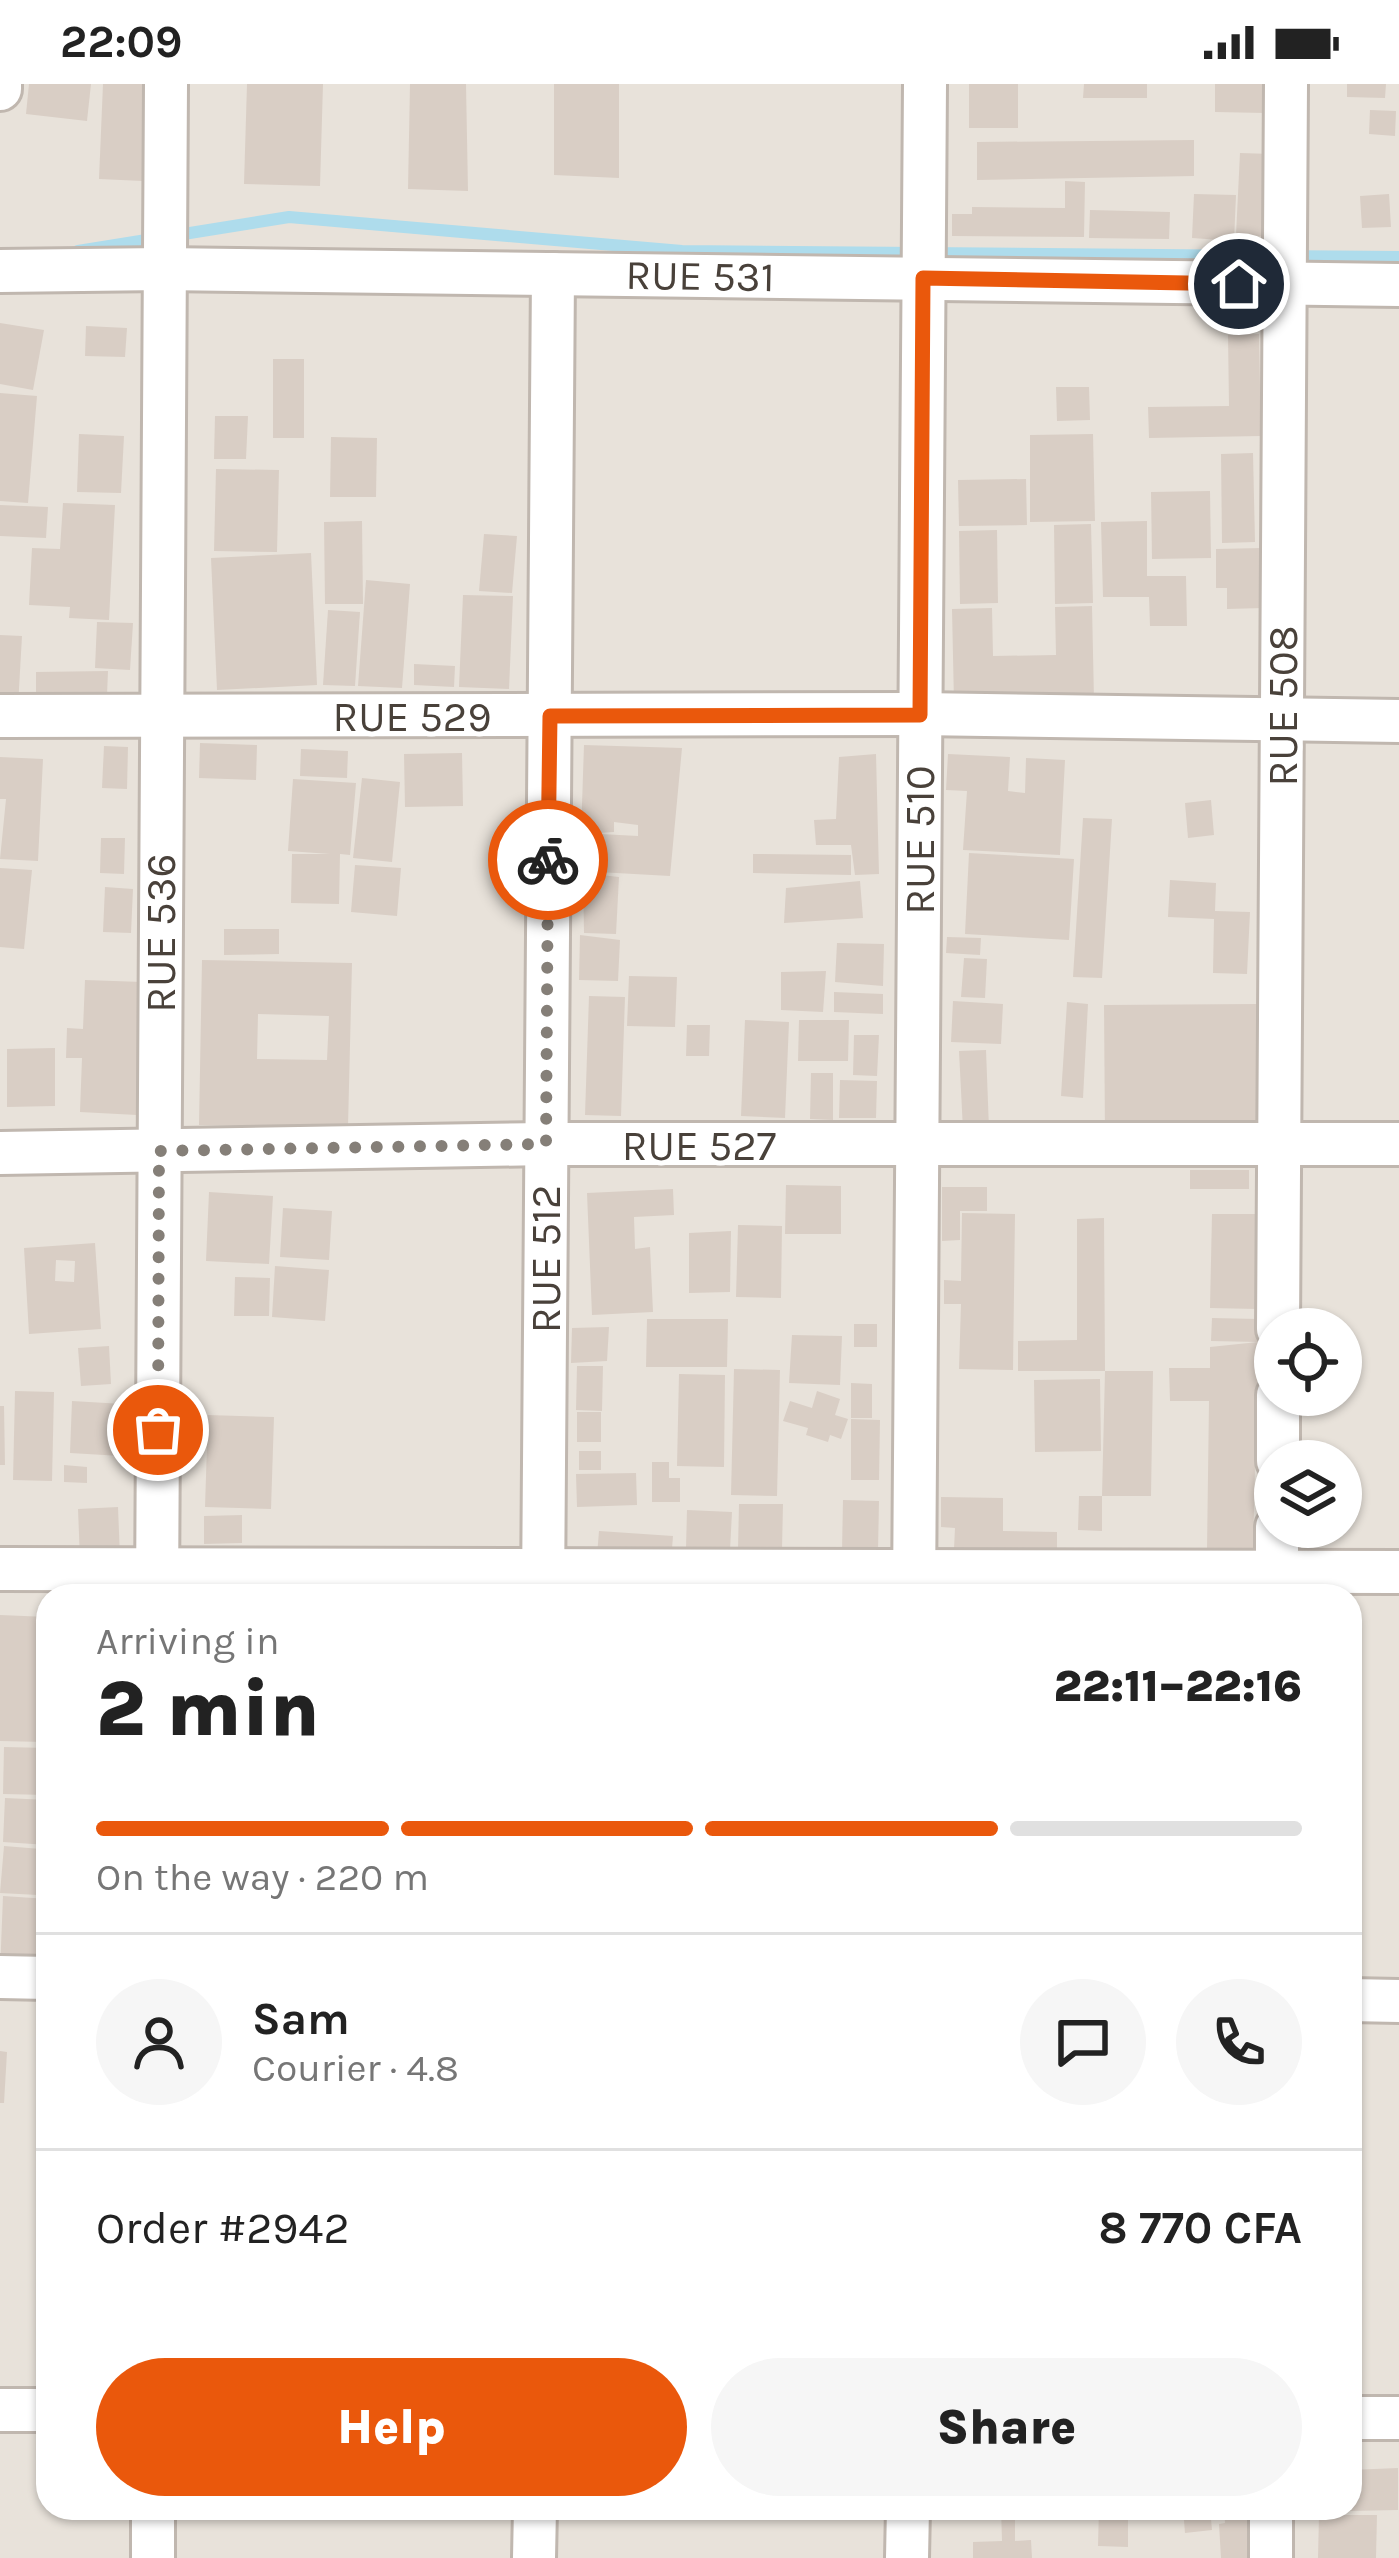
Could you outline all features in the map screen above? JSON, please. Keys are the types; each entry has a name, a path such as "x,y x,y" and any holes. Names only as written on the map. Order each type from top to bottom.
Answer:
{"street":[{"name":"RUE 536","path":"157,1583 166,84"},
{"name":"RUE 510","path":"914,1583 925,84"},
{"name":"RUE 508","path":"1278,1308 1286,84"},
{"name":"RUE 531","path":"0,271 163,269 1399,285"},
{"name":"RUE 512","path":"543,1582 553,274"},
{"name":"RUE 529","path":"0,716 920,715 1399,721"},
{"name":"RUE 527","path":"0,1153 546,1144 1399,1144"},
{"path":"1277,1548 1277,1584"},
{"path":"0,1569 157,1583 1277,1584 1399,1571"},
{"path":"0,1977 36,1978"},
{"path":"1362,2000 1399,2001"},
{"path":"0,2410 36,2410"},
{"path":"1362,2418 1399,2418"},
{"path":"153,2520 153,2558"},
{"path":"535,2520 535,2558"},
{"path":"908,2520 908,2558"},
{"path":"1271,2520 1271,2558"}],"shaded area":[{"path":"0,84 1399,84 1399,2558 0,2558"}],"building":[{"path":"29,84 91,84 87,121 26,114"},
{"path":"103,84 147,84 143,181 99,179"},
{"path":"247,84 323,84 320,186 244,184"},
{"path":"410,84 466,84 468,191 408,189"},
{"path":"554,84 619,84 619,178 554,175"},
{"path":"969,84 1018,84 1018,128 969,128"},
{"path":"1084,84 1147,84 1147,98 1083,98"},
{"path":"1215,84 1265,84 1265,113 1215,112"},
{"path":"1347,84 1386,84 1385,98 1347,97"},
{"path":"1370,110 1396,111 1395,136 1369,134"},
{"path":"1194,140 1194,176 977,180 977,142"},
{"path":"1240,153 1276,154 1272,237 1236,235"},
{"path":"1065,181 1085,182 1084,237 952,236 952,214 972,214 972,207 1065,208"},
{"path":"1194,194 1236,195 1234,241 1192,238"},
{"path":"1389,194 1391,227 1362,228 1360,196"},
{"path":"1090,210 1170,212 1169,239 1089,238"},
{"path":"0,323 44,330 33,390 0,384"},
{"path":"86,326 127,328 125,357 85,356"},
{"path":"1259,334 1261,436 1149,438 1148,407 1229,406 1228,335"},
{"path":"273,359 304,359 304,438 273,438"},
{"path":"1056,387 1089,387 1090,420 1057,421"},
{"path":"0,393 37,396 28,503 0,501"},
{"path":"215,416 248,416 246,459 214,459"},
{"path":"79,434 124,436 121,493 77,492"},
{"path":"1093,434 1095,521 1030,522 1030,435"},
{"path":"331,437 377,438 376,497 330,497"},
{"path":"1253,453 1255,542 1222,543 1221,454"},
{"path":"216,469 279,470 277,552 214,551"},
{"path":"1026,479 1027,525 959,526 958,480"},
{"path":"1210,491 1211,558 1152,559 1151,492"},
{"path":"63,503 115,505 109,620 69,618 70,607 29,605 32,548 60,549"},
{"path":"0,505 48,507 46,538 0,536"},
{"path":"362,521 363,604 325,604 324,522"},
{"path":"1147,521 1147,576 1186,576 1187,626 1150,626 1149,597 1103,597 1101,522"},
{"path":"1091,524 1093,603 1055,604 1054,525"},
{"path":"997,530 998,603 960,604 959,531"},
{"path":"484,534 517,536 512,593 479,591"},
{"path":"1262,548 1263,608 1227,609 1227,588 1216,588 1216,549"},
{"path":"311,553 317,685 217,690 211,558"},
{"path":"366,580 410,584 402,688 358,686"},
{"path":"463,595 513,596 509,689 459,687"},
{"path":"1092,606 1094,700 954,703 952,609 992,608 993,656 1056,655 1055,607"},
{"path":"328,610 360,612 355,686 323,685"},
{"path":"97,622 133,623 130,670 95,668"},
{"path":"0,635 22,636 18,706 0,705"},
{"path":"414,664 455,666 454,687 414,685"},
{"path":"108,671 107,695 36,708 36,672"},
{"path":"200,743 257,745 256,780 199,778"},
{"path":"584,745 682,748 670,876 598,872 600,834 638,836 638,825 614,822 614,832 581,834"},
{"path":"104,746 128,747 127,789 102,788"},
{"path":"301,749 348,751 347,778 300,776"},
{"path":"462,753 463,806 405,807 404,754"},
{"path":"876,754 879,874 855,875 851,845 816,845 814,820 836,819 839,757"},
{"path":"948,754 1010,757 1008,791 1025,793 1026,758 1065,760 1060,855 963,850 967,791 946,790"},
{"path":"0,757 43,759 38,861 0,859 6,799 0,799"},
{"path":"362,778 400,782 392,862 353,858"},
{"path":"293,779 356,783 350,855 340,854 339,904 291,903 292,854 330,854 288,851"},
{"path":"1211,800 1214,835 1188,838 1185,803"},
{"path":"1083,818 1112,819 1102,978 1073,977"},
{"path":"101,838 125,838 124,874 100,873"},
{"path":"969,853 1074,859 1069,940 965,934"},
{"path":"753,854 851,855 851,875 753,873"},
{"path":"355,865 401,868 397,916 351,912"},
{"path":"0,868 32,870 24,949 0,947"},
{"path":"583,873 619,877 616,934 584,933"},
{"path":"1170,880 1216,883 1215,911 1250,912 1247,974 1213,973 1214,919 1168,917"},
{"path":"860,881 863,918 784,923 786,888"},
{"path":"105,887 133,889 131,933 103,932"},
{"path":"224,929 279,929 279,954 224,955"},
{"path":"580,935 620,940 618,981 579,980"},
{"path":"947,937 981,938 980,955 946,953"},
{"path":"837,943 884,944 883,986 835,982"},
{"path":"964,958 987,959 985,998 961,997"},
{"path":"202,960 352,963 348,1127 199,1125","holes":["258,1014 329,1016 327,1060 257,1059"]},
{"path":"826,971 823,1012 781,1010 781,972"},
{"path":"629,976 677,977 675,1027 627,1026"},
{"path":"85,980 142,982 137,1115 80,1112 82,1058 66,1058 67,1028 83,1029"},
{"path":"834,992 883,994 883,1014 834,1012"},
{"path":"589,996 625,997 621,1116 585,1115"},
{"path":"953,1001 1003,1004 1001,1044 951,1042"},
{"path":"1067,1002 1088,1004 1083,1098 1061,1096"},
{"path":"1257,1004 1258,1134 1105,1135 1104,1005"},
{"path":"745,1020 789,1022 785,1118 741,1116"},
{"path":"799,1020 849,1020 848,1061 798,1061"},
{"path":"687,1025 710,1025 709,1056 686,1056"},
{"path":"854,1035 879,1035 877,1076 853,1075"},
{"path":"55,1048 55,1106 7,1107 7,1049"},
{"path":"986,1050 989,1129 963,1130 959,1051"},
{"path":"811,1073 833,1073 833,1120 810,1119"},
{"path":"840,1080 877,1081 876,1118 839,1118"},
{"path":"1190,1170 1249,1170 1249,1189 1190,1189"},
{"path":"786,1185 841,1186 841,1234 785,1234"},
{"path":"942,1187 987,1187 987,1211 960,1211 960,1240 942,1241"},
{"path":"673,1189 674,1215 634,1217 635,1249 650,1247 653,1312 592,1315 587,1193"},
{"path":"209,1192 273,1196 269,1264 206,1261"},
{"path":"283,1208 332,1211 329,1260 280,1257"},
{"path":"962,1213 1015,1214 1013,1370 959,1369 961,1304 944,1304 944,1280 961,1281"},
{"path":"1212,1214 1259,1214 1257,1308 1210,1308"},
{"path":"1104,1218 1105,1371 1018,1371 1018,1341 1077,1340 1077,1219"},
{"path":"738,1225 782,1226 781,1298 736,1297"},
{"path":"731,1231 730,1292 689,1293 689,1233"},
{"path":"95,1243 101,1329 29,1334 24,1248","holes":["56,1260 75,1261 74,1282 55,1281"]},
{"path":"275,1266 329,1270 325,1321 272,1317"},
{"path":"235,1277 270,1278 269,1316 234,1316"},
{"path":"1212,1318 1254,1319 1254,1342 1211,1341"},
{"path":"647,1319 728,1319 727,1367 646,1367"},
{"path":"854,1324 877,1324 877,1347 854,1347"},
{"path":"609,1327 607,1361 571,1363 572,1328"},
{"path":"792,1335 842,1336 840,1385 789,1383"},
{"path":"1254,1342 1253,1551 1207,1550 1209,1401 1170,1401 1169,1368 1210,1368 1210,1347"},
{"path":"109,1346 111,1384 81,1386 78,1348"},
{"path":"577,1366 603,1366 602,1411 576,1410"},
{"path":"734,1369 780,1370 777,1496 731,1495"},
{"path":"1105,1371 1153,1371 1151,1496 1102,1496"},
{"path":"679,1374 725,1375 724,1467 677,1466"},
{"path":"1100,1379 1101,1451 1035,1452 1034,1380"},
{"path":"851,1383 872,1384 872,1418 851,1418"},
{"path":"15,1391 54,1392 52,1481 13,1480"},
{"path":"817,1391 840,1399 835,1415 848,1419 841,1439 830,1435 828,1442 806,1435 808,1428 783,1421 790,1401 812,1408"},
{"path":"72,1401 123,1404 121,1456 70,1453"},
{"path":"0,1406 4,1406 5,1465 0,1465"},
{"path":"577,1412 601,1412 601,1442 577,1442"},
{"path":"208,1415 274,1417 271,1509 205,1507"},
{"path":"851,1419 880,1420 879,1480 851,1480"},
{"path":"579,1451 601,1451 601,1470 579,1470"},
{"path":"652,1462 669,1462 669,1478 680,1478 680,1502 652,1502"},
{"path":"64,1465 87,1467 87,1483 64,1482"},
{"path":"636,1473 637,1505 577,1507 576,1474"},
{"path":"1079,1496 1102,1496 1102,1531 1078,1530"},
{"path":"941,1497 1003,1498 1003,1531 1057,1532 1057,1550 954,1549 955,1528 941,1527"},
{"path":"843,1500 879,1501 878,1551 842,1551"},
{"path":"739,1504 783,1504 782,1549 738,1549"},
{"path":"118,1507 120,1557 80,1559 78,1509"},
{"path":"687,1510 732,1512 730,1550 686,1548"},
{"path":"242,1515 242,1543 204,1544 204,1516"},
{"path":"599,1531 673,1536 671,1561 597,1556"},
{"path":"0,1615 36,1616 36,1742 0,1741"},
{"path":"4,1747 36,1748 36,1795 3,1794"},
{"path":"5,1798 36,1799 36,1844 3,1842"},
{"path":"4,1846 36,1849 36,1895 0,1893"},
{"path":"3,1896 36,1898 36,1975 0,1972"},
{"path":"0,2051 7,2052 4,2103 0,2103"},
{"path":"1398,2468 1398,2510 1362,2511 1362,2470"},
{"path":"1362,2515 1377,2515 1376,2558 1318,2558 1319,2520 1362,2520"},
{"path":"1001,2520 1015,2520 1015,2541 1031,2540 1032,2558 973,2558 973,2542 1002,2541"},
{"path":"1099,2520 1128,2520 1128,2547 1098,2546"},
{"path":"1184,2520 1211,2520 1212,2530 1185,2533"},
{"path":"1248,2520 1251,2558 1221,2558 1219,2524"}],"waterway":[{"path":"78,251 289,217 682,251 1399,257"}],"way so far":[{"path":"158,1430 159,1151 546,1144 548,860"}],"route":[{"path":"548,860 550,716 920,715 923,278 1239,284"}]}
